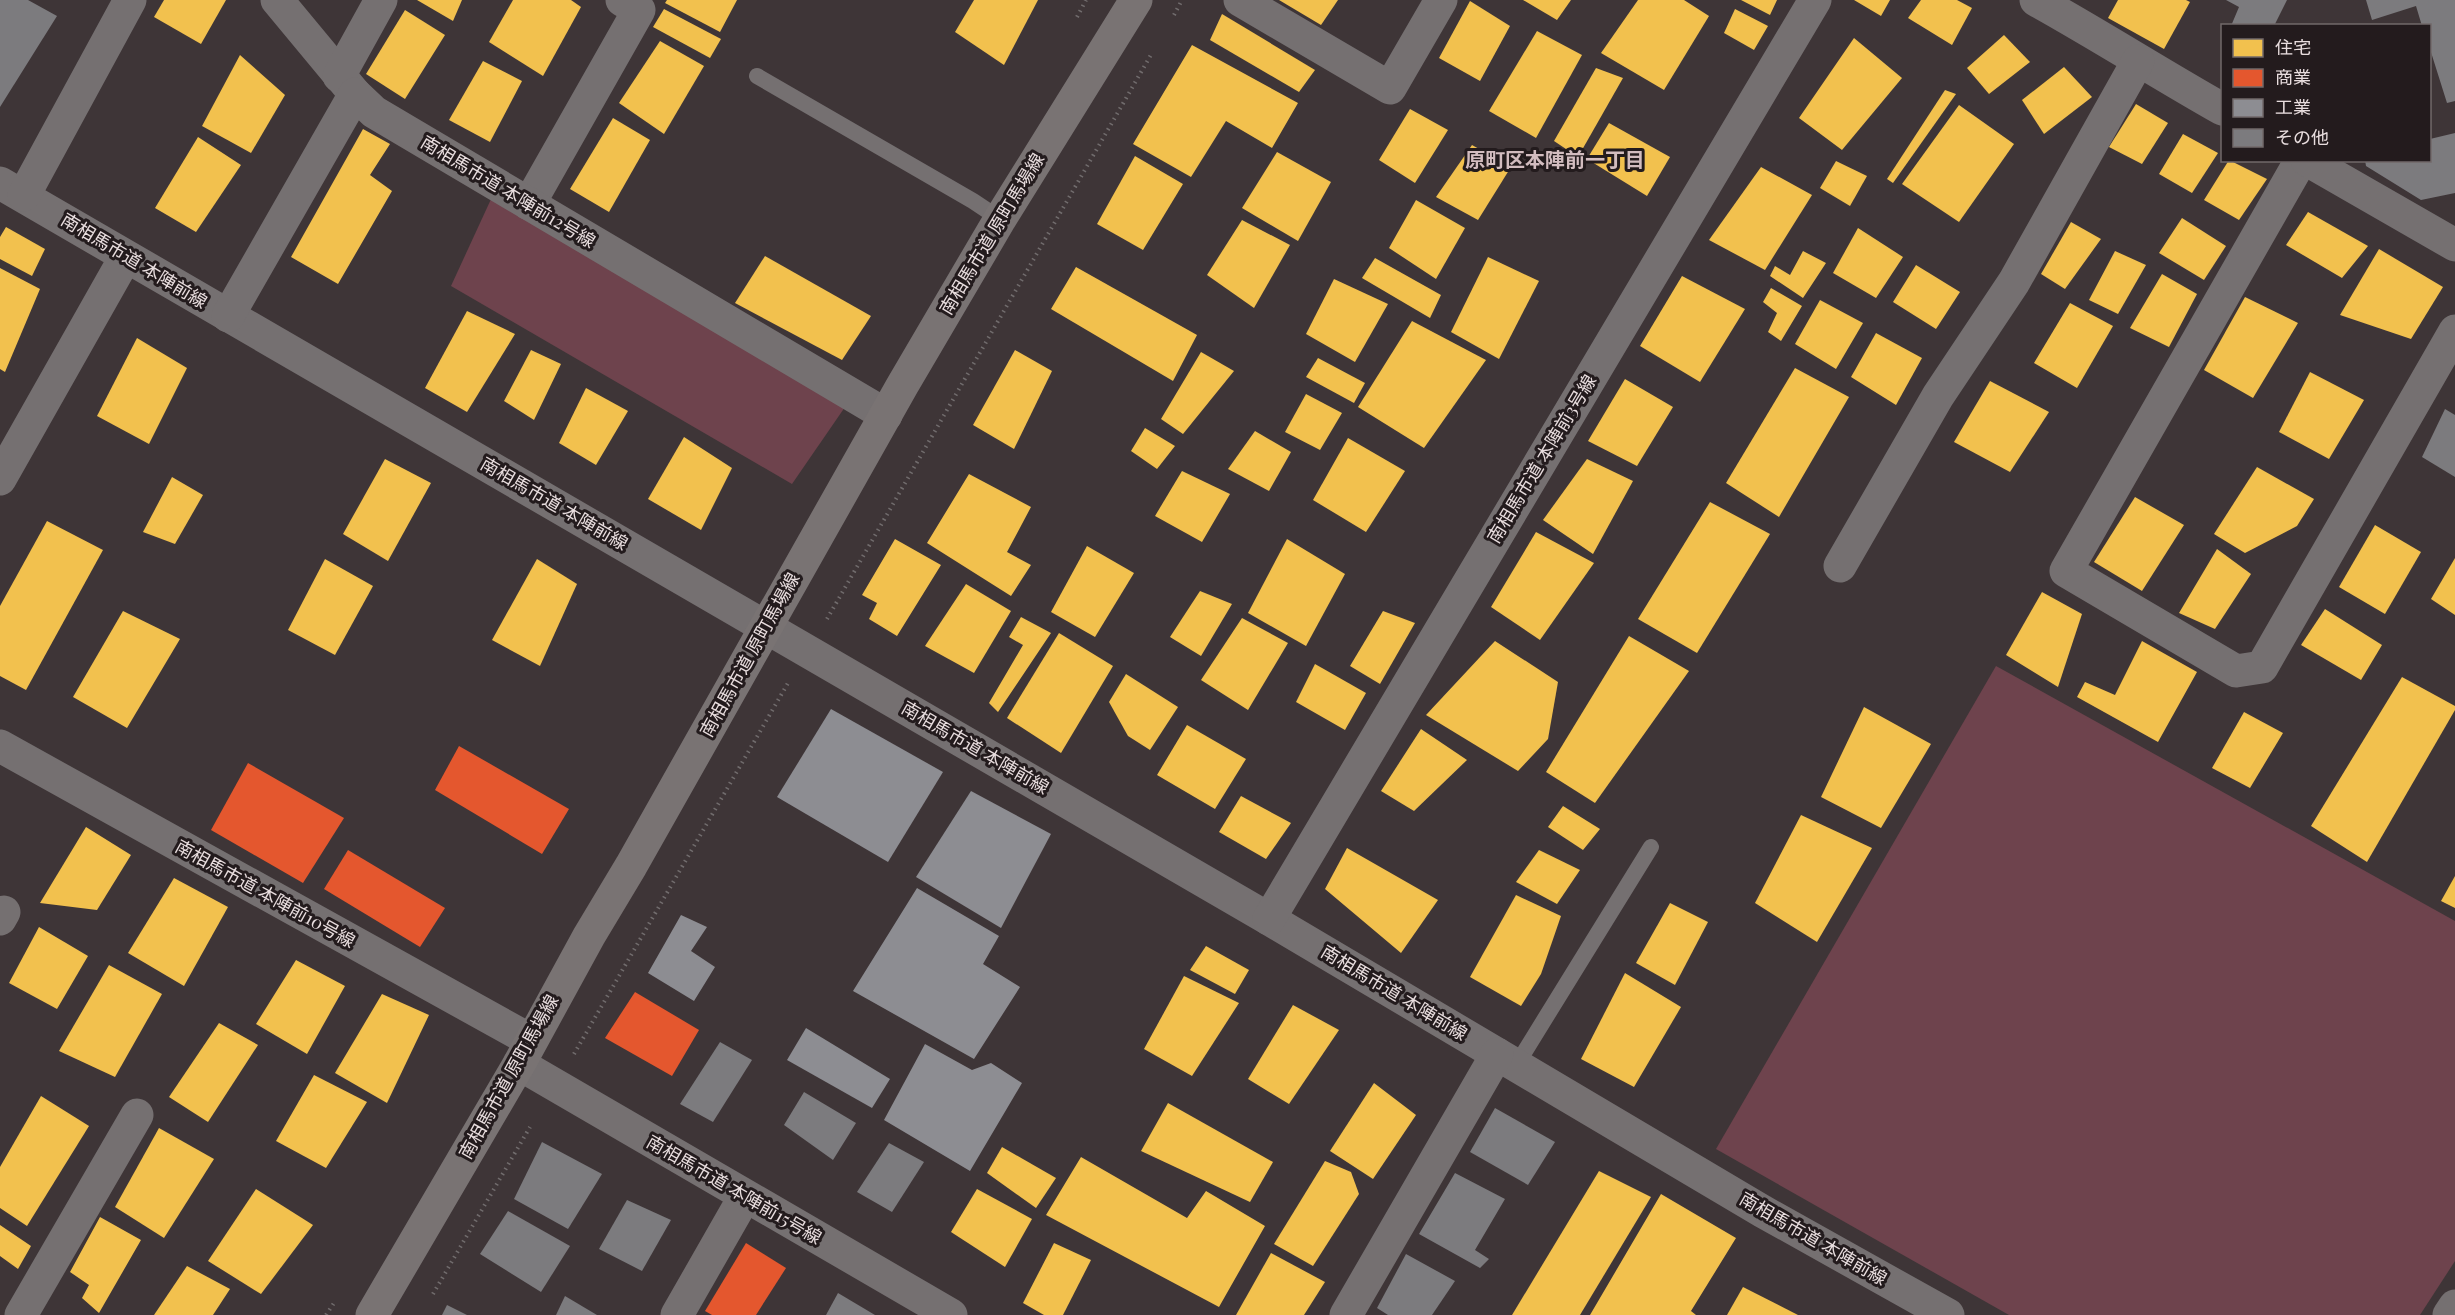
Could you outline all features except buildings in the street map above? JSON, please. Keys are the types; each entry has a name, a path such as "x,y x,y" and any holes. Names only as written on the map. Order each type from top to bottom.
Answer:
{"street":[{"path":"12,189 130,0"},
{"name":"南相馬市道 本陣前12号線","path":"277,0 347,85 374,112 886,415"},
{"path":"228,316 347,85 381,0"},
{"path":"529,204 639,10 622,0"},
{"name":"南相馬市道 原町馬場線","path":"372,1315 767,628 886,415 1000,219 1136,0"},
{"path":"1240,0 1390,88 1441,0"},
{"name":"南相馬市道 本陣前3号線","path":"1269,919 1815,0"},
{"path":"2036,0 2084,11 2138,61 2221,108"},
{"path":"1840,566 1938,396 2014,282 2138,61"},
{"path":"2300,162 2066,571 2236,671 2262,667 2455,331"},
{"path":"2310,162 2455,245"},
{"name":"南相馬市道 本陣前線","path":"12,189 125,258 1269,919 1762,1211 1948,1315"},
{"path":"0,479 125,258"},
{"name":"南相馬市道 本陣前10号線","path":"0,746 524,1052"},
{"name":"南相馬市道 本陣前15号線","path":"524,1052 556,1087 943,1313"},
{"path":"1346,1315 1507,1059"},
{"path":"21,1315 137,1115"},
{"path":"677,1315 745,1196"},
{"path":"2449,1315 2455,1306"}],"lane":[{"path":"757,76 973,201 1000,219"},
{"path":"1507,1059 1651,847"}],"path":[{"path":"1172,17 1182,0"},
{"path":"824,626 1156,46"},
{"path":"430,1299 542,1106 556,1087 793,674"}],"shaded area":[{"path":"492,197 845,407 792,484 451,286"},
{"path":"1996,666 2455,921 2455,1261 2420,1315 2009,1315 1716,1149"}],"district":[{"name":"原町区本陣前一丁目","path":"1555,160"}]}
